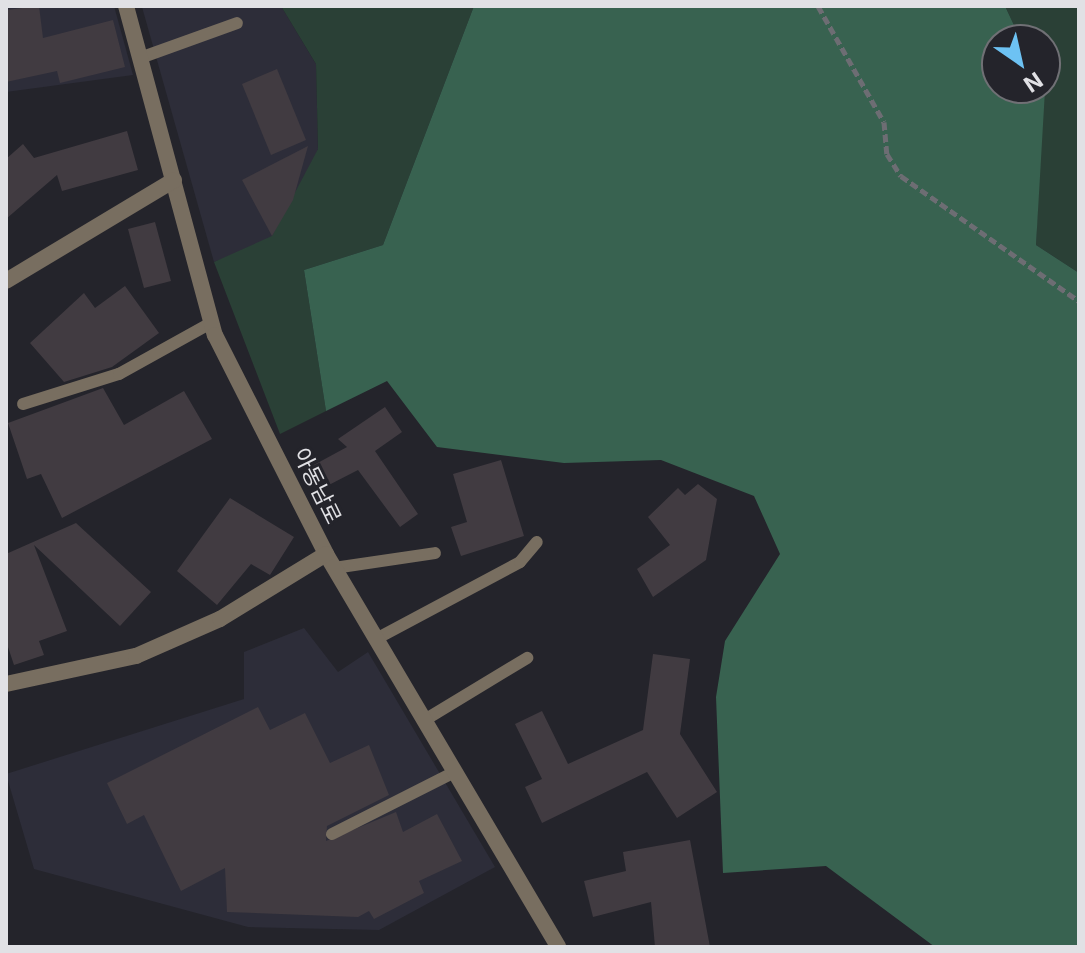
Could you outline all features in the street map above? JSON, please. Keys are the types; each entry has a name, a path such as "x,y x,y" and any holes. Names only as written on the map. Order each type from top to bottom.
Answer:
{"street":[{"name":"아동남로","path":"126,6 211,323 330,561 558,947"},
{"path":"6,281 174,180"},
{"path":"6,684 136,656 220,619 330,561"}],"lane":[{"path":"140,58 237,23"},
{"path":"23,404 119,374 211,323"},
{"path":"376,639 520,562 537,542"},
{"path":"330,561 435,553"},
{"path":"423,721 527,658"},
{"path":"332,834 453,773"}],"path":[{"path":"818,6 884,122 887,154 901,176 1079,301"}],"shaded area":[{"path":"6,6 114,6 133,75 6,92"},
{"path":"281,6 316,64 318,149 285,236 214,262 142,7"},
{"path":"304,628 338,672 368,652 495,867 379,930 248,927 34,869 6,774 244,699 244,652"}],"green space":[{"path":"281,6 474,6 383,245 304,270 326,411 280,434 214,262 272,236 318,149 316,64"},
{"path":"474,6 1005,6 1013,24 981,24 981,104 1044,104 1036,245 1079,273 1079,947 935,947 826,866 723,873 716,697 725,641 780,554 754,496 661,460 564,463 437,447 387,381 326,411 304,270 383,245"},
{"path":"1005,6 1079,6 1079,273 1036,245 1042,104 1061,104 1061,24 1013,24"}],"building":[{"path":"39,6 43,38 113,20 125,67 60,83 57,71 6,82 6,10"},
{"path":"277,69 306,140 271,155 242,84"},
{"path":"127,131 138,170 62,191 57,175 6,219 6,159 23,144 34,158"},
{"path":"308,146 293,200 272,236 242,180"},
{"path":"155,222 171,281 144,288 128,229"},
{"path":"125,286 159,333 112,367 64,382 30,343 84,293 95,308"},
{"path":"103,388 124,425 184,391 212,439 62,518 41,474 27,479 8,423"},
{"path":"385,407 402,432 375,451 418,514 400,527 358,470 323,488 312,466 347,447 338,439"},
{"path":"501,460 524,536 461,556 451,527 467,522 453,474"},
{"path":"698,484 717,499 706,560 653,597 637,569 670,545 648,517 678,488 685,495"},
{"path":"230,498 294,537 270,575 251,564 217,605 177,571"},
{"path":"76,523 151,592 120,626 34,545 67,631 39,641 44,655 14,665 6,641 6,554"},
{"path":"653,654 690,659 680,734 717,792 677,818 647,772 542,823 525,787 542,779 515,724 542,711 568,764 643,730"},
{"path":"258,707 270,730 305,713 330,763 369,745 389,795 327,826 326,841 396,812 403,832 437,814 462,861 419,881 424,893 374,919 369,911 358,917 227,912 225,868 181,891 144,815 127,824 107,783"},
{"path":"690,840 710,947 655,947 651,902 593,917 584,881 626,871 623,852"}]}
